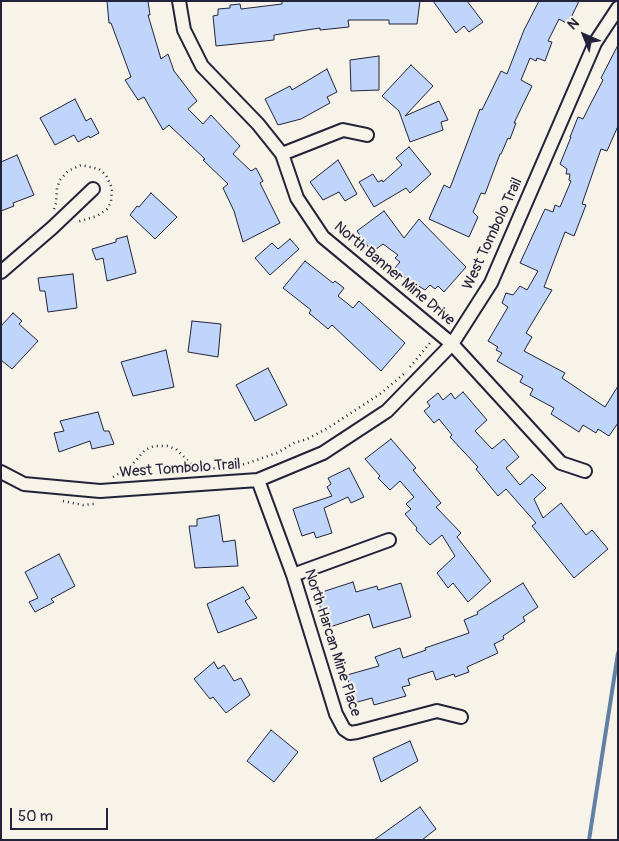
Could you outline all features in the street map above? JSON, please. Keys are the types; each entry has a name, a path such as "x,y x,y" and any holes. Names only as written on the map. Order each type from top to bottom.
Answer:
{"street":[{"name":"North Banner Mine Drive","path":"179,1 184,30 202,66 258,124 282,154 297,198 323,237 452,344 562,463 585,472"},
{"name":"West Tombolo Trail","path":"1,472 24,484 100,491 258,480 323,453 387,411 452,344 491,282 595,43 618,8"},
{"path":"282,154 344,130 368,135"},
{"path":"1,272 93,190"},
{"name":"North Harcan Mine Place","path":"258,480 293,575 336,714 344,729 350,733 357,732 437,711 461,717"},
{"path":"293,575 389,540"}],"path":[{"path":"58,500 83,505 96,504 102,480 120,475 145,450 154,446 167,446 176,449 194,467 202,469 236,467 277,453 294,443 307,440 386,390 408,370 430,343"}],"building":[{"path":"107,1 148,1 150,15 148,15 161,59 168,54 174,71 197,101 188,109 203,124 211,115 240,146 233,154 251,171 256,168 263,181 260,183 280,223 243,242 234,211 223,188 228,184 169,125 163,130 144,97 138,100 125,80 131,77 111,23 109,23"},
{"path":"282,1 420,1 417,24 389,24 389,20 348,20 349,27 320,30 320,28 274,35 274,40 216,46 213,16 218,15 218,9 230,8 230,5 240,4 241,9 282,4"},
{"path":"433,1 467,1 483,22 469,32 464,26 456,33"},
{"path":"539,1 579,1 568,24 559,19 548,41 552,42 545,61 537,58 536,61 530,58 521,80 532,86 514,123 516,123 510,139 508,138 500,154 485,194 481,193 473,212 478,217 469,237 429,219 444,185 450,188 480,109 482,110 501,71 507,74 524,30"},
{"path":"618,45 618,126 607,151 601,149 582,204 586,205 574,236 565,232 544,287 552,290 526,333 532,337 524,351 565,373 562,378 605,407 618,386 618,423 609,436 598,429 596,433 583,425 579,432 551,414 554,408 530,395 533,389 520,382 523,376 497,361 502,353 496,350 498,347 488,341 508,307 502,303 506,293 513,295 520,286 527,290 538,271 520,263 545,209 553,212 555,205 560,207 571,181 569,180 570,174 566,174 567,169 560,164 578,117 583,119"},
{"path":"379,56 379,90 351,91 350,60"},
{"path":"411,65 433,86 405,116 439,101 448,120 441,122 443,130 410,142 399,111 382,96"},
{"path":"327,69 337,92 327,97 330,103 301,119 278,125 265,99 290,86 292,90"},
{"path":"75,99 86,121 91,118 99,133 78,142 74,135 55,145 40,118"},
{"path":"409,147 431,174 410,193 406,188 374,207 359,182 373,174 378,182 382,180 383,182 402,165 396,158"},
{"path":"17,155 34,195 13,203 14,206 1,211 1,162"},
{"path":"338,160 357,194 345,201 339,192 323,200 310,182"},
{"path":"151,193 177,217 155,239 130,215"},
{"path":"384,211 404,238 419,219 466,267 444,292 438,286 435,289 430,285 425,290 394,269 400,262 395,258 398,255 383,244 372,252 357,231"},
{"path":"127,236 136,273 107,281 103,258 96,260 92,249 116,242 116,239"},
{"path":"290,239 299,249 270,275 255,258 272,243 278,249"},
{"path":"305,261 333,283 335,281 344,288 338,296 353,308 359,301 405,343 381,371 332,325 328,329 309,313 311,310 283,288"},
{"path":"73,274 77,308 48,312 45,291 40,291 38,278"},
{"path":"13,313 22,321 19,324 38,341 12,369 1,360 1,326"},
{"path":"192,321 221,324 218,357 188,352"},
{"path":"166,350 174,387 133,396 121,362"},
{"path":"268,368 287,405 255,421 236,385"},
{"path":"463,392 487,420 475,431 492,449 504,439 519,457 506,468 520,485 532,474 546,488 534,499 543,518 561,503 586,535 592,530 608,549 574,578 532,526 536,523 506,489 498,496 476,469 478,467 450,437 452,435 439,419 434,423 424,411 430,406 427,402 438,393 443,400 451,393 455,399"},
{"path":"98,412 104,431 109,431 114,444 92,449 90,441 59,452 54,433 64,431 60,421"},
{"path":"391,439 416,468 413,470 441,503 436,507 461,533 457,537 491,581 468,602 453,583 448,588 437,573 455,556 442,535 430,545 405,514 411,509 406,504 414,497 400,481 390,490 378,478 380,476 365,459"},
{"path":"349,468 364,497 351,503 348,497 324,508 332,533 316,538 314,532 302,536 293,509 332,496 327,487 331,484 328,478"},
{"path":"219,515 223,542 235,540 238,566 195,568 189,526 197,526 197,519"},
{"path":"59,554 75,586 51,599 54,602 35,612 29,602 38,598 25,572"},
{"path":"353,582 356,592 377,586 378,590 401,583 411,617 373,628 369,614 327,628 316,594"},
{"path":"523,583 538,607 523,617 525,621 503,636 504,639 494,644 498,653 467,667 469,672 455,677 454,674 436,680 433,671 408,679 410,685 402,687 406,696 374,705 372,698 354,703 347,675 379,666 375,657 400,648 403,658 426,650 425,648 469,633 464,620 478,614 477,612"},
{"path":"243,587 250,598 245,601 257,618 218,633 207,604"},
{"path":"214,662 218,669 224,665 234,681 241,678 250,695 226,713 213,697 210,699 194,679"},
{"path":"271,730 298,752 274,782 247,761"},
{"path":"410,741 418,761 381,782 373,758"},
{"path":"420,807 436,829 422,840 374,840"}],"waterway":[{"path":"589,840 618,653"}]}
